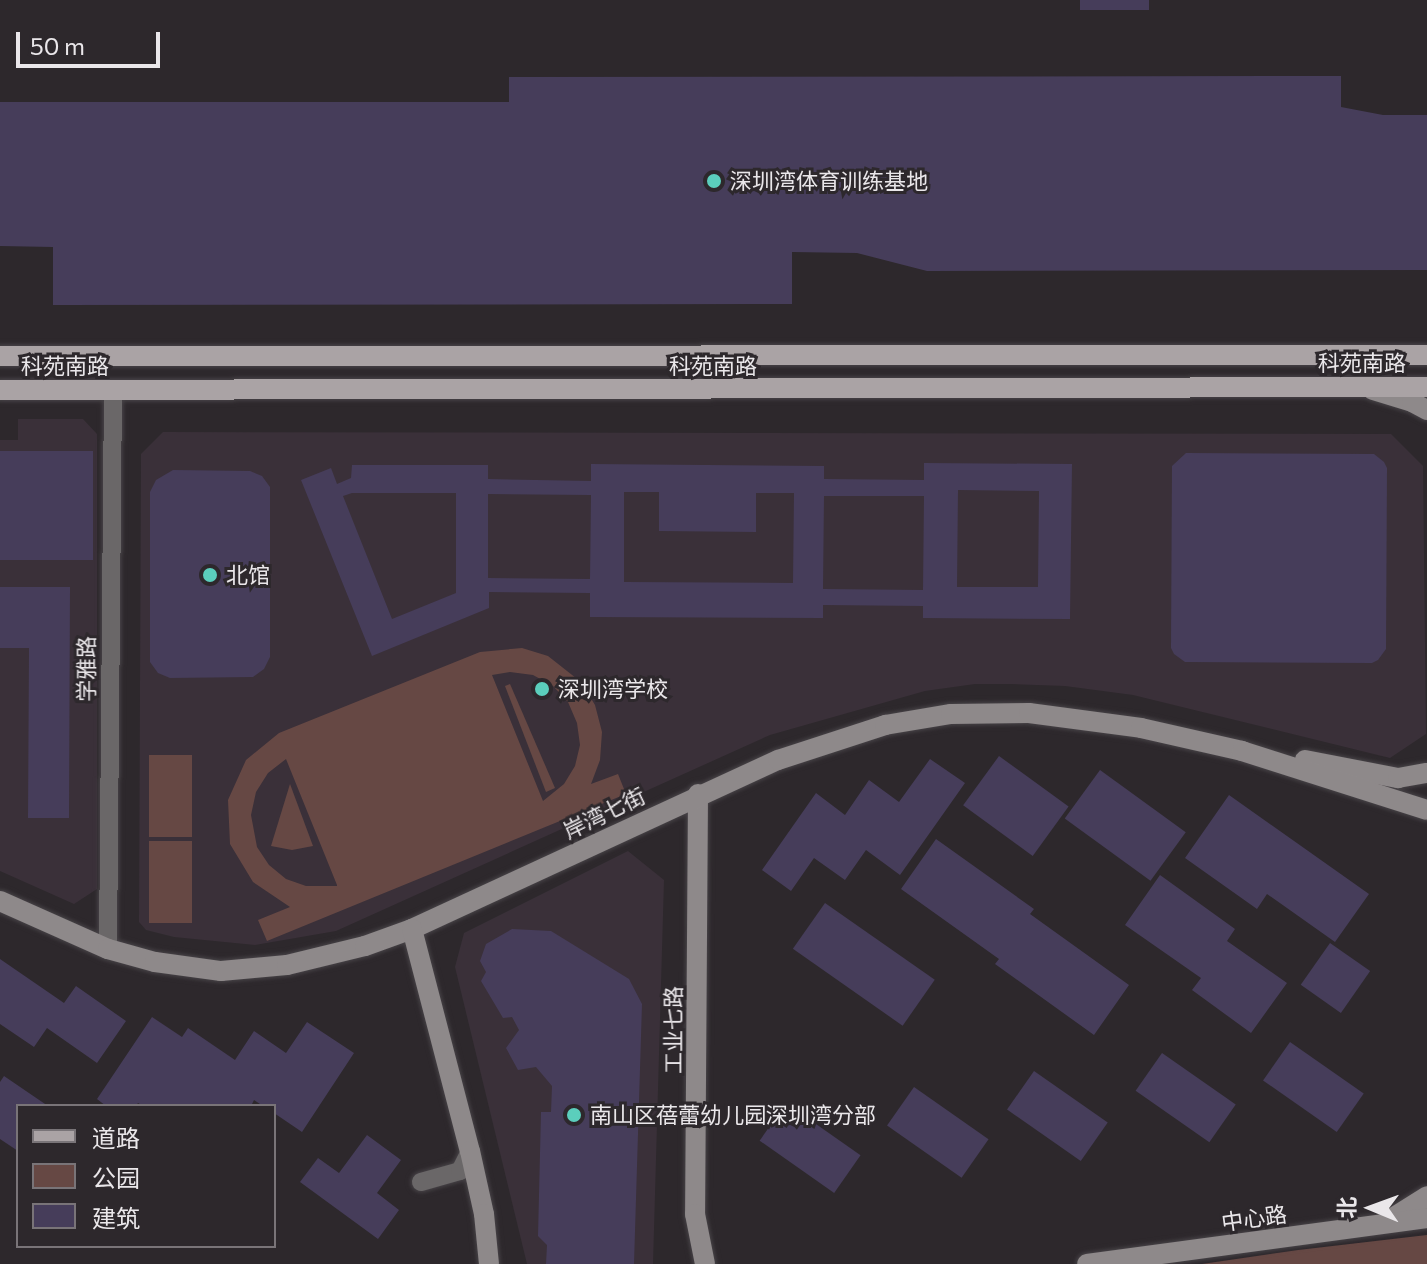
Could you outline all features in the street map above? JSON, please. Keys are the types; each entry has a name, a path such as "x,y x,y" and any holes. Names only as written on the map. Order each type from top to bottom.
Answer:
{"main road":[{"name":"科苑南路","path":"0,356 1427,355"},
{"name":"科苑南路","path":"0,390 1427,387"}],"street":[{"path":"1357,386 1394,395 1427,410"},
{"name":"学雅路","path":"108,949 113,390"},
{"name":"岸湾七街","path":"0,901 108,949 190,968 253,970 317,959 412,929 698,794 853,734 951,714 1029,713 1091,719 1242,751"},
{"path":"1242,751 1398,778 1427,773"},
{"path":"1242,751 1427,810"},
{"name":"工业七路","path":"698,794 695,1214 705,1264"},
{"path":"412,929 470,1151 484,1214 489,1264"},
{"path":"421,1182 460,1171 470,1151"},
{"path":"1366,1227 1406,1211 1427,1196"},
{"name":"中心路","path":"1087,1264 1427,1218"}],"shaded area":[{"path":"18,419 83,419 97,434 97,889 74,904 0,871 0,440 18,440"},
{"name":"深圳湾学校","path":"163,432 1391,434 1423,466 1426,734 1390,758 1133,695 1065,686 1012,684 975,684 925,691 770,735 336,931 255,945 174,937 146,930 139,922 141,454"},
{"name":"南山区蓓蕾幼儿园深圳湾分部","path":"628,851 664,880 653,1264 527,1264 455,967 464,933"}],"green space":[{"path":"522,648 548,656 581,682 595,705 602,732 600,760 591,784 618,774 626,794 267,941 258,920 290,907 253,882 230,844 228,800 246,760 279,733 480,652","holes":["510,672 533,675 553,686 568,702 577,723 580,745 575,766 564,784 543,801 492,675","286,759 337,885 337,886 306,886 286,879 269,865 257,847 251,815 256,792 268,773"]},
{"path":"510,684 555,788 546,792 505,686"},
{"path":"149,755 192,755 192,837 149,837"},
{"path":"290,784 313,846 292,850 271,846"},
{"path":"149,841 192,841 192,923 149,923"},
{"path":"1427,1235 1427,1264 1202,1264 1298,1250"}],"building":[{"path":"1080,0 1149,0 1149,10 1080,10"},
{"name":"深圳湾体育训练基地","path":"1341,76 1341,107 1383,115 1427,115 1427,270 927,271 857,253 792,252 792,304 53,305 53,247 0,246 0,102 509,102 509,77"},
{"path":"0,451 93,451 93,560 0,560"},
{"path":"1186,453 1374,454 1384,462 1387,468 1386,649 1378,660 1372,663 1185,662 1174,654 1171,648 1172,466"},
{"path":"924,463 1072,464 1070,619 923,618 923,606 823,605 823,618 590,617 590,593 489,592 489,608 372,656 301,480 331,468 337,484 351,478 352,465 488,465 488,479 591,481 591,464 824,466 824,479 924,480","holes":["958,490 1039,491 1038,587 957,587","624,492 659,492 659,531 756,532 756,493 794,493 793,583 624,582","352,493 456,493 456,593 392,619 343,496","488,494 591,495 590,579 488,578","824,496 924,496 923,590 823,589"]},
{"name":"北馆","path":"173,470 250,471 262,476 270,487 270,657 264,669 253,677 170,678 158,673 150,662 150,492 156,480"},
{"path":"0,587 70,587 69,818 28,818 29,648 0,648"},
{"path":"999,756 1069,807 1033,856 963,805"},
{"path":"930,759 965,783 900,875 866,850 845,880 814,858 791,891 762,870 816,793 845,815 869,780 899,802"},
{"path":"1100,770 1186,832 1150,881 1065,819"},
{"path":"1229,795 1369,894 1335,942 1267,894 1257,909 1185,858"},
{"path":"936,839 1034,909 1030,914 1129,985 1094,1035 995,964 999,959 901,889"},
{"path":"1160,875 1235,929 1227,941 1287,983 1251,1033 1192,990 1201,978 1125,925"},
{"path":"825,903 935,980 903,1026 793,949"},
{"path":"512,929 551,931 629,979 642,1004 634,1264 546,1264 547,1245 538,1236 541,1112 551,1112 552,1086 536,1067 518,1070 506,1048 519,1030 512,1017 503,1018 481,981 486,972 480,961 486,944"},
{"path":"1330,943 1370,971 1341,1013 1301,985"},
{"path":"0,959 64,1003 76,986 126,1021 97,1063 47,1028 34,1047 0,1024"},
{"path":"152,1017 182,1037 188,1028 235,1060 254,1031 286,1053 307,1022 354,1053 302,1132 276,1114 276,1104 260,1104 254,1100 252,1104 103,1104 97,1099"},
{"path":"1290,1042 1364,1094 1337,1132 1263,1081"},
{"path":"1162,1053 1236,1105 1209,1142 1136,1091"},
{"path":"1034,1071 1108,1123 1081,1161 1007,1110"},
{"path":"4,1076 45,1104 16,1104 16,1150 0,1139 0,1082"},
{"path":"914,1087 989,1139 962,1178 887,1126"},
{"path":"786,1103 861,1155 834,1193 760,1141"},
{"path":"367,1135 401,1160 377,1193 399,1210 378,1239 300,1182 318,1158 339,1173"}],"place":[{"name":"深圳湾体育训练基地","path":"714,181"},
{"name":"北馆","path":"210,575"},
{"name":"深圳湾学校","path":"542,689"},
{"name":"南山区蓓蕾幼儿园深圳湾分部","path":"574,1115"}]}
